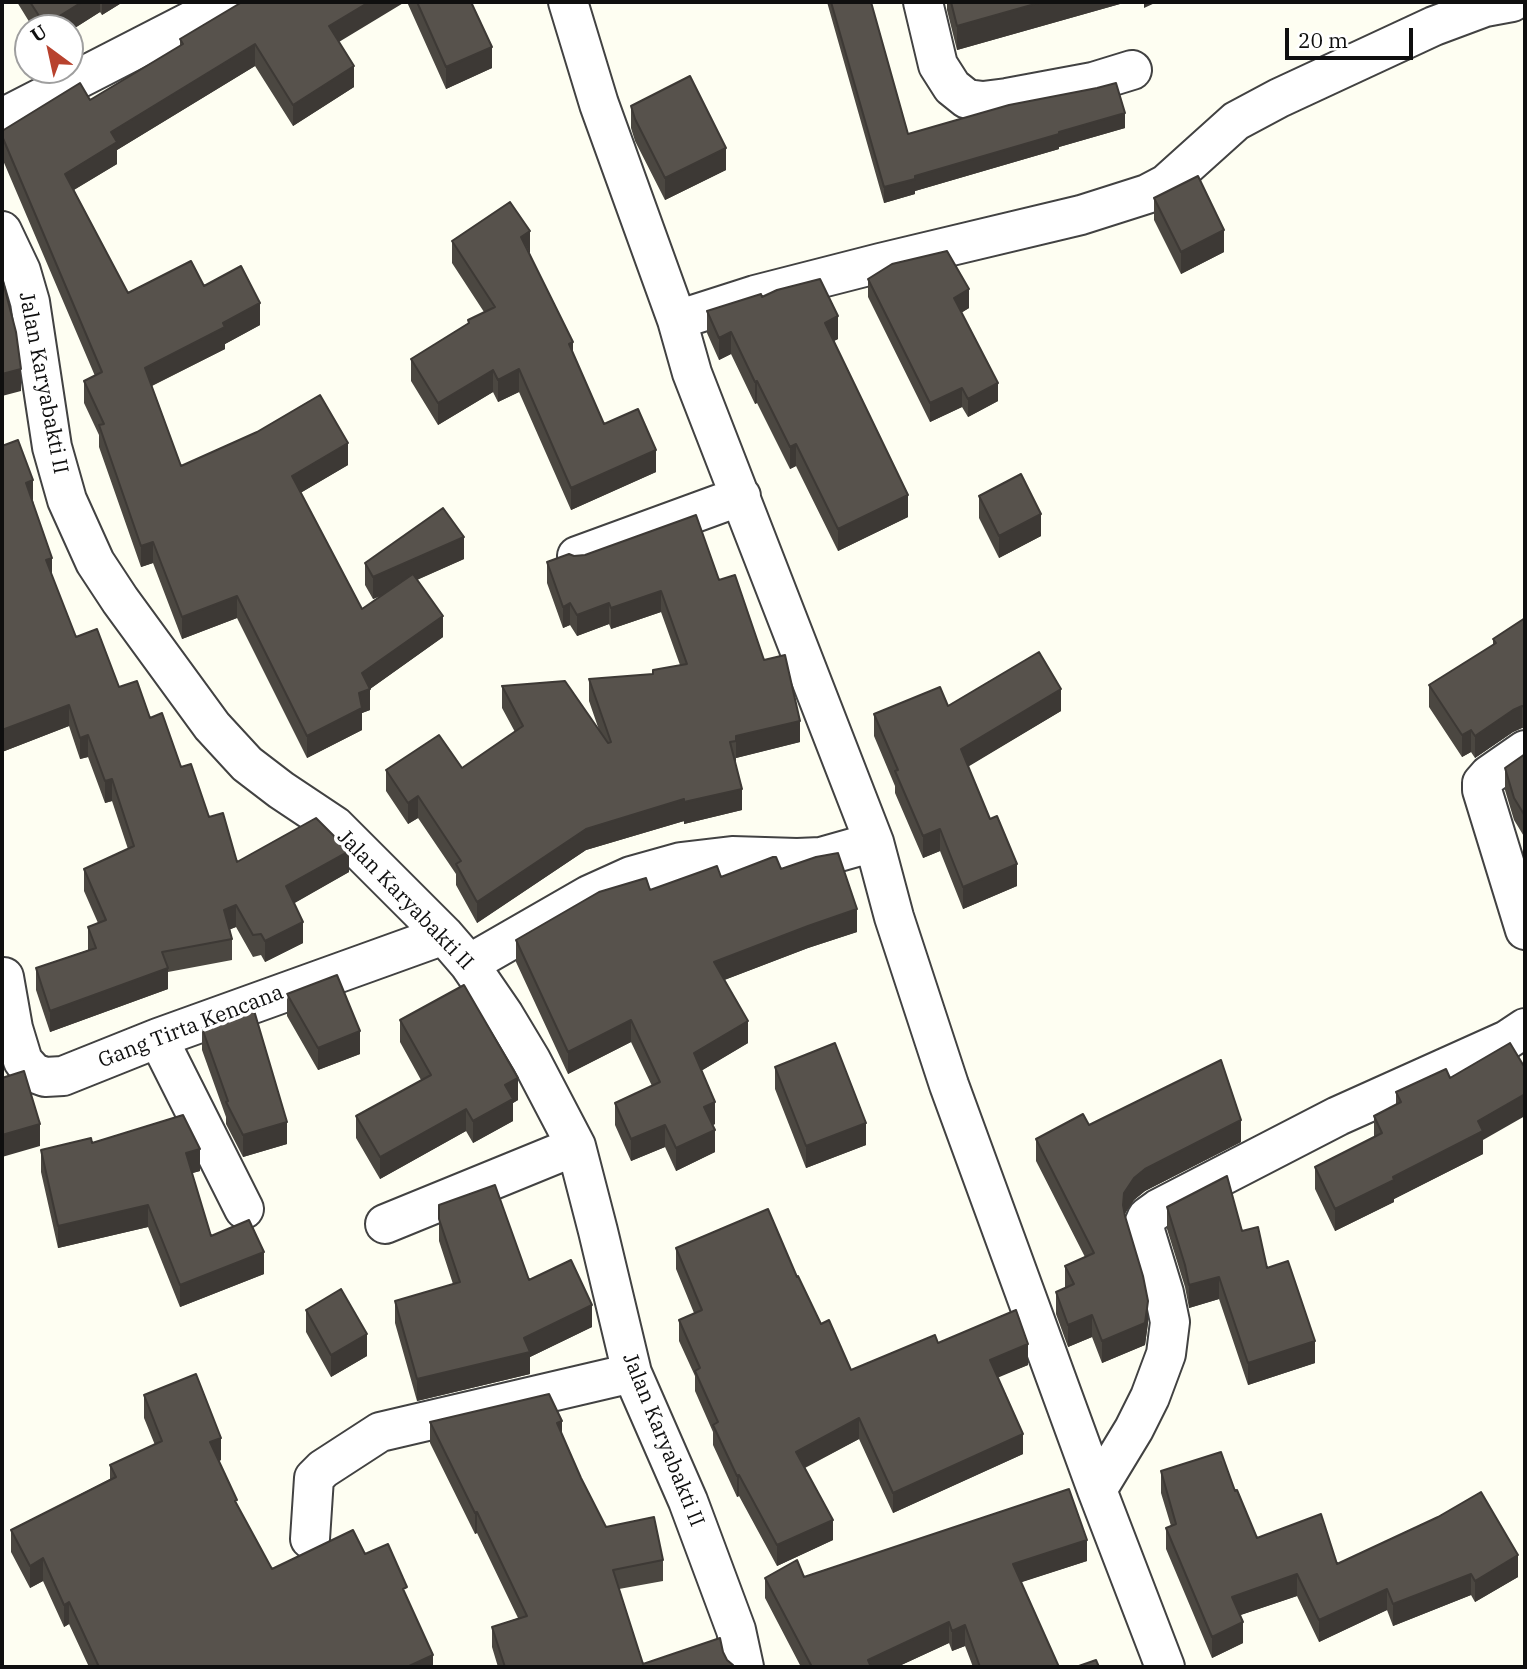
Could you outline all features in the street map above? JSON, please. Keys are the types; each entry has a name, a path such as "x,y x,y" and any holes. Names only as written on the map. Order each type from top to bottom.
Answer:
{"street":[{"path":"2,118 228,2"},
{"path":"568,2 599,104 677,320 692,373 874,842 894,917 949,1085 1097,1490 1165,1667"},
{"path":"923,2 938,65 952,87 967,99 983,101 1007,98 1093,82 1132,69"},
{"path":"677,320 755,295 1082,215 1147,194 1166,184 1236,121 1279,98 1434,26 1485,7 1512,2"},
{"name":"Jalan Karyabakti II","path":"2,231 21,271 30,302 51,447 67,500 94,562 212,726 229,745 247,764 281,790 335,826 444,935 469,964 531,1060 576,1146 632,1373 688,1501 736,1630 744,1667"},
{"path":"577,556 741,496"},
{"path":"1525,750 1482,783 1485,802 1525,930"},
{"path":"469,964 589,895 631,876 681,862 732,856 821,857 874,842"},
{"name":"Gang Tirta Kencana","path":"4,977 16,1039 23,1060 34,1073 45,1077 62,1076 158,1038 444,935"},
{"path":"1097,1490 1145,1408 1166,1354 1170,1322 1144,1224 1147,1217 1338,1116 1507,1040 1525,1028"},
{"path":"158,1038 244,1209"},
{"path":"385,1224 576,1146"},
{"path":"310,1539 314,1478 323,1469 380,1432 632,1373"}],"building":[{"path":"30,2 82,2 63,14 38,14"},
{"path":"242,2 369,2 329,26 354,66 293,105 255,44 111,132 117,142 65,174 128,293 191,261 204,286 241,266 260,303 223,323 225,327 145,368 181,466 257,432 320,395 348,443 292,476 362,609 413,574 443,616 362,673 370,689 359,693 362,708 307,736 237,596 182,617 153,542 141,546 99,425 104,424 84,381 102,372 2,136 2,131 78,84 90,100 183,44 180,39"},
{"path":"417,2 471,2 492,47 446,67"},
{"path":"831,2 871,2 908,134 1009,105 1116,83 1125,113 884,187"},
{"path":"951,2 1042,2 957,26"},
{"path":"690,76 726,148 665,178 631,106"},
{"path":"1198,176 1224,230 1181,252 1154,198"},
{"path":"510,202 530,231 521,237 573,342 569,344 604,424 638,409 656,450 571,488 519,369 498,380 493,370 438,403 411,359 469,323 468,320 495,307 452,241"},
{"path":"947,251 969,289 954,298 998,383 968,399 962,388 930,403 868,279 892,264"},
{"path":"2,278 16,332 21,369 2,374"},
{"path":"820,279 838,316 825,323 908,495 838,529 796,444 790,447 731,332 719,338 707,311"},
{"path":"18,440 33,480 26,483 52,558 46,560 76,637 97,629 119,687 137,681 150,718 162,713 181,767 191,764 209,817 223,813 237,862 316,818 349,851 286,886 303,922 265,941 261,934 253,935 236,905 224,910 232,939 162,952 168,968 50,1011 36,968 96,948 88,927 106,920 84,869 134,846 112,779 105,781 88,735 80,738 69,705 2,730 2,446"},
{"path":"1021,474 1041,514 999,536 979,496"},
{"path":"443,508 464,537 373,577 365,563"},
{"path":"696,515 719,580 735,575 764,660 785,655 800,721 736,736 736,741 730,742 742,789 684,802 684,799 586,829 477,902 456,864 461,861 418,796 408,803 386,770 439,735 462,768 523,726 502,686 565,681 608,743 611,742 589,679 653,674 653,670 687,664 661,591 611,608 609,603 577,615 570,603 563,607 547,562 569,554 585,555"},
{"path":"1525,618 1525,707 1513,710 1475,736 1471,730 1462,735 1429,685 1496,643 1493,639"},
{"path":"1039,652 1061,689 961,749 990,819 997,816 1017,864 963,887 940,829 923,836 874,714 940,687 948,706"},
{"path":"1525,754 1525,816 1514,798 1505,768"},
{"path":"838,853 857,909 714,962 748,1021 694,1053 715,1102 704,1107 715,1130 676,1148 665,1125 631,1139 615,1103 660,1082 631,1020 568,1052 516,940 599,892 646,878 650,890 717,866 721,877 773,857 776,857 781,869"},
{"path":"337,975 360,1031 318,1048 287,994"},
{"path":"464,985 518,1078 505,1085 513,1099 473,1121 466,1109 380,1157 356,1116 431,1075 400,1020"},
{"path":"253,1007 287,1122 243,1135 226,1102 228,1101 202,1028"},
{"path":"835,1043 866,1123 806,1146 775,1067"},
{"path":"1510,1043 1525,1068 1525,1094 1478,1121 1483,1131 1335,1209 1315,1167 1382,1133 1374,1116 1401,1102 1396,1092 1446,1069 1450,1078"},
{"path":"1221,1060 1241,1120 1145,1169 1134,1178 1124,1193 1125,1216 1148,1301 1145,1323 1102,1341 1092,1315 1068,1325 1056,1292 1074,1284 1065,1266 1094,1253 1036,1139 1083,1114 1089,1125"},
{"path":"24,1071 40,1124 2,1135 2,1078"},
{"path":"183,1115 200,1149 186,1153 211,1236 249,1220 264,1252 180,1285 148,1205 58,1226 41,1150 91,1138 92,1143"},
{"path":"1227,1176 1242,1231 1258,1227 1267,1268 1288,1261 1315,1341 1248,1363 1219,1277 1189,1285 1167,1207"},
{"path":"495,1185 529,1280 571,1260 592,1305 524,1338 530,1352 417,1379 395,1301 460,1282 439,1219 439,1205"},
{"path":"768,1209 797,1277 821,1324 829,1320 851,1370 935,1335 938,1343 1016,1310 1028,1344 990,1360 1023,1434 893,1493 859,1418 796,1452 833,1520 777,1545 739,1475 737,1476 713,1425 718,1422 695,1371 700,1368 679,1320 702,1310 676,1248"},
{"path":"341,1289 367,1334 331,1355 306,1310"},
{"path":"196,1374 221,1438 210,1442 237,1500 235,1501 272,1569 353,1530 365,1554 388,1544 407,1587 403,1589 433,1655 407,1667 99,1667 69,1602 64,1605 43,1558 30,1566 11,1530 116,1477 110,1465 162,1441 144,1395"},
{"path":"549,1394 562,1421 557,1423 606,1527 654,1517 663,1560 613,1570 643,1664 720,1638 723,1652 734,1667 505,1667 492,1627 527,1616 430,1422"},
{"path":"1221,1452 1235,1491 1237,1490 1257,1538 1321,1514 1337,1564 1438,1517 1481,1492 1518,1555 1475,1581 1471,1574 1393,1604 1387,1589 1319,1620 1297,1574 1232,1597 1243,1622 1212,1637 1166,1528 1176,1524 1161,1471"},
{"path":"1069,1489 1087,1540 1013,1564 1059,1667 980,1667 965,1625 952,1631 949,1622 868,1660 871,1667 812,1667 765,1578 797,1560 804,1577"},
{"path":"1096,1660 1099,1667 1076,1667"}]}
